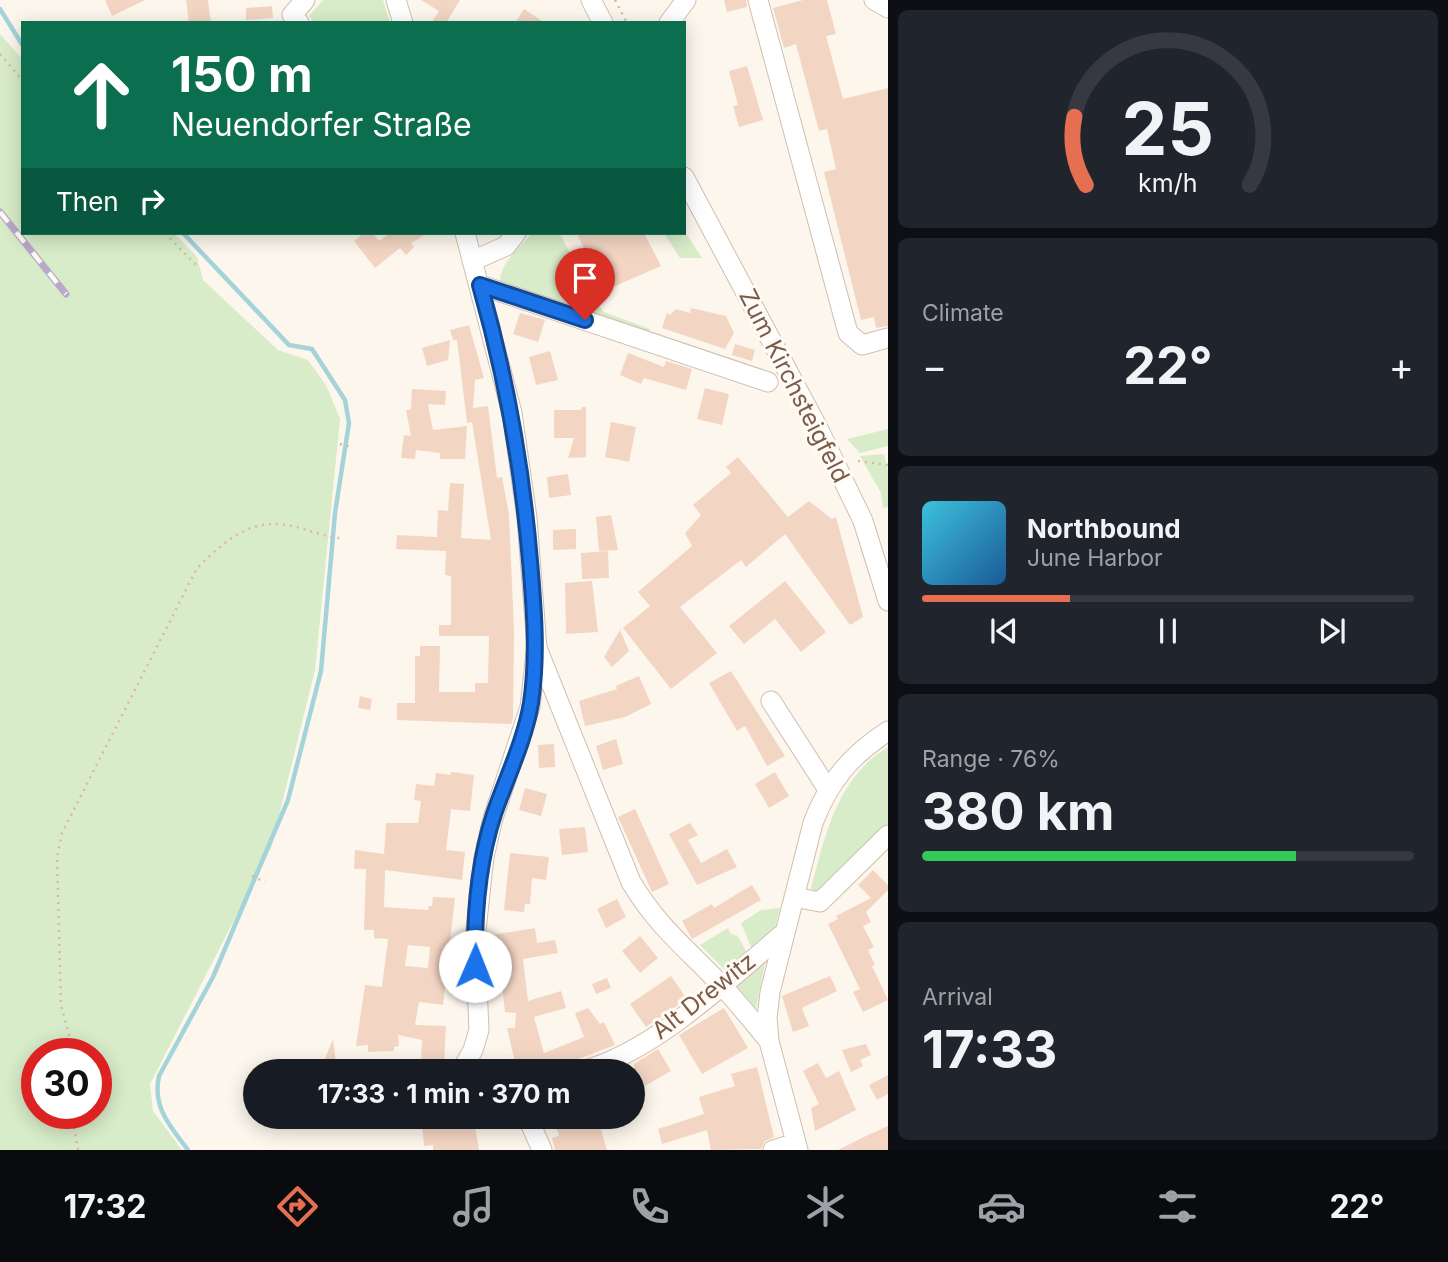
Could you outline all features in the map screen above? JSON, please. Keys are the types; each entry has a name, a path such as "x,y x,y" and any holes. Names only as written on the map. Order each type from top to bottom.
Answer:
{"street":[{"path":"396,0 402,21"},
{"path":"591,0 602,21"},
{"path":"670,21 686,0"},
{"path":"758,0 848,333 862,345 888,338"},
{"path":"874,0 888,8"},
{"name":"Zum Kirchsteigfeld","path":"686,181 823,438 863,522 888,601"},
{"path":"466,235 512,413 527,518 537,648 530,707 493,818 484,857 475,939 479,1030 468,1059"},
{"path":"472,261 506,246 514,235"},
{"path":"480,285 768,382"},
{"path":"537,648 631,882 665,932 722,985 769,1041"},
{"path":"771,701 827,788"},
{"path":"773,1150 797,1147 769,1041 770,992 813,823 827,788 858,751 888,732"},
{"path":"794,897 820,902 888,835"},
{"name":"Alt Drewitz","path":"611,1059 635,1049 722,985 785,932"},
{"path":"533,1129 542,1150"}],"path":[{"path":"615,0 626,21"},
{"path":"0,54 21,79"},
{"path":"167,235 197,266"},
{"path":"340,444 351,447"},
{"path":"858,461 888,465"},
{"path":"71,1038 61,1005 57,857 73,807 198,568 226,540 259,524 288,525 321,536 340,538"},
{"path":"252,876 265,881"},
{"path":"74,1129 78,1150"}],"green space":[{"path":"323,0 383,0 389,21 313,21 309,16"},
{"path":"0,34 21,58 21,235 176,235 197,257 203,280 278,350 308,360 326,385 340,419 315,670 271,848 150,1084 153,1111 182,1150 0,1150"},
{"path":"686,233 702,258 680,258 665,235"},
{"path":"531,235 561,235 589,293 604,312 650,329 648,336 500,287 505,264"},
{"path":"888,429 888,446 860,453 847,439"},
{"path":"884,454 888,471 888,507 883,508 881,493 860,456"},
{"path":"888,747 888,829 819,897 811,888 836,809 856,775"},
{"path":"780,908 773,935 756,949 751,947 741,923 761,910"},
{"path":"728,928 731,934 738,936 747,953 728,973 700,945"},
{"path":"766,958 755,1013 737,987 744,975"}],"building":[{"path":"105,0 145,0 112,16"},
{"path":"186,0 208,0 211,21 189,21"},
{"path":"421,0 460,0 447,21 432,21 439,11"},
{"path":"724,0 746,0 747,7 727,12"},
{"path":"803,0 827,0 836,34 826,36 843,99 888,88 888,326 876,328 874,317 861,320 824,172 836,169 827,129 819,131 796,44 784,48 773,8"},
{"path":"272,6 273,18 246,20 246,8"},
{"path":"524,9 542,21 516,21"},
{"path":"747,66 763,120 739,127 733,106 738,105 729,71"},
{"path":"362,235 374,235 379,241 387,235 425,235 411,243 414,247 406,255 400,248 375,268 354,241"},
{"path":"645,235 661,266 606,290 602,282 586,290 577,272 592,265 578,236"},
{"path":"691,308 726,316 734,333 725,349 662,328 667,313 670,315 676,309 690,313"},
{"path":"520,313 545,320 538,342 513,334"},
{"path":"469,325 484,378 475,380 473,408 488,406 497,478 502,477 509,514 514,631 513,718 511,724 397,720 397,703 415,703 415,656 420,656 420,646 440,646 439,692 475,692 475,683 488,683 489,636 439,636 439,625 451,625 451,576 445,575 446,551 396,549 397,535 437,537 438,510 448,511 450,483 464,484 461,538 491,540 472,422 467,423 457,340 453,340 450,330"},
{"path":"450,340 448,360 427,366 422,348"},
{"path":"735,344 755,350 752,361 732,355"},
{"path":"550,351 558,380 536,385 529,357"},
{"path":"628,353 664,367 666,361 692,369 686,390 644,378 641,384 620,375"},
{"path":"705,388 729,394 722,425 697,419"},
{"path":"412,389 446,391 445,405 428,404 433,430 467,426 465,459 440,459 440,453 416,450 415,459 401,458 404,435 411,436 406,410 411,409"},
{"path":"586,407 586,457 568,458 574,438 554,438 554,410 581,410"},
{"path":"611,422 636,427 629,462 605,457"},
{"path":"738,457 788,517 809,501 832,519 836,517 863,617 850,625 785,534 746,567 741,560 680,607 717,653 671,689 623,628 650,606 638,592 692,546 685,533 701,515 693,505 731,473 726,467"},
{"path":"568,474 571,495 549,498 547,477"},
{"path":"611,515 618,550 599,551 596,517"},
{"path":"576,529 576,549 553,550 553,530"},
{"path":"608,551 609,578 582,579 581,553"},
{"path":"592,581 598,632 566,634 565,583"},
{"path":"785,581 826,632 801,652 775,619 744,644 729,626"},
{"path":"620,630 629,651 612,667 604,657"},
{"path":"731,671 785,756 767,766 745,726 737,731 709,683"},
{"path":"639,676 651,704 625,717 585,726 579,701 617,689 616,686"},
{"path":"360,696 372,699 370,710 358,708"},
{"path":"616,739 623,764 603,770 596,746"},
{"path":"554,744 555,767 539,768 538,745"},
{"path":"775,772 789,796 769,808 755,784"},
{"path":"436,773 474,775 470,811 451,809 446,850 465,852 462,880 385,870 384,907 428,910 429,906 432,906 433,897 455,898 443,1005 419,1002 415,1025 446,1026 444,1059 421,1059 422,1040 398,1035 399,1046 394,1047 394,1051 368,1052 368,1045 356,1046 365,985 382,987 388,939 374,938 374,930 364,930 366,869 354,869 355,850 384,854 386,823 418,823 421,801 414,800 416,784 434,786","holes":["408,945 430,947 428,968 405,966"]},
{"path":"525,788 547,794 541,816 519,810"},
{"path":"635,809 669,884 652,892 618,817"},
{"path":"690,823 698,835 688,840 701,863 727,849 737,867 697,885 669,834"},
{"path":"585,827 588,852 562,855 559,829"},
{"path":"510,853 549,857 546,880 532,878 530,904 525,904 524,912 504,910"},
{"path":"873,870 888,885 888,890 866,912 871,922 863,926 874,947 868,950 875,965 872,966 888,1000 863,1012 853,992 860,989 828,924 838,919 836,916 871,898 858,885"},
{"path":"752,885 761,900 692,939 682,921 712,904 714,908"},
{"path":"617,899 626,917 606,928 597,909"},
{"path":"535,928 537,943 555,940 558,953 523,959 528,1001 561,991 566,1008 534,1017 544,1053 584,1037 575,1013 588,1008 600,1024 604,1022 615,1045 578,1059 514,1059 507,1028 515,1028 516,1013 505,1012 498,948 494,948 492,935"},
{"path":"640,936 658,958 640,973 622,951"},
{"path":"671,976 687,999 646,1027 630,1004"},
{"path":"830,976 837,991 802,1008 809,1026 793,1032 782,996"},
{"path":"607,978 611,988 596,994 592,984"},
{"path":"724,1008 748,1048 702,1074 679,1035"},
{"path":"333,1039 336,1059 325,1059"},
{"path":"866,1044 871,1055 860,1060 863,1066 851,1072 842,1050"},
{"path":"658,1049 671,1071 645,1086 645,1059 642,1059"},
{"path":"818,1063 826,1078 839,1071 856,1110 815,1131 811,1108 819,1104 803,1071"},
{"path":"757,1067 774,1137 765,1141 761,1149 711,1150 707,1130 662,1144 658,1129 704,1114 699,1097 735,1086 731,1074"},
{"path":"888,1075 888,1094 877,1100 869,1085"},
{"path":"888,1126 888,1150 838,1150 868,1135"},
{"path":"422,1129 476,1129 479,1150 433,1150 433,1145 424,1146"},
{"path":"557,1129 601,1129 607,1150 555,1150 552,1138 559,1136"}],"waterway":[{"path":"0,9 21,43"},
{"path":"185,235 289,345 312,349 345,400 349,423 335,513 321,671 288,800 213,977 159,1076 157,1087 160,1107 188,1150"}],"railway":[{"path":"0,212 66,294"}],"route":[{"path":"475,966 478,893 484,857 493,818 530,707 537,648 527,518 512,413 480,285 585,320"}]}
